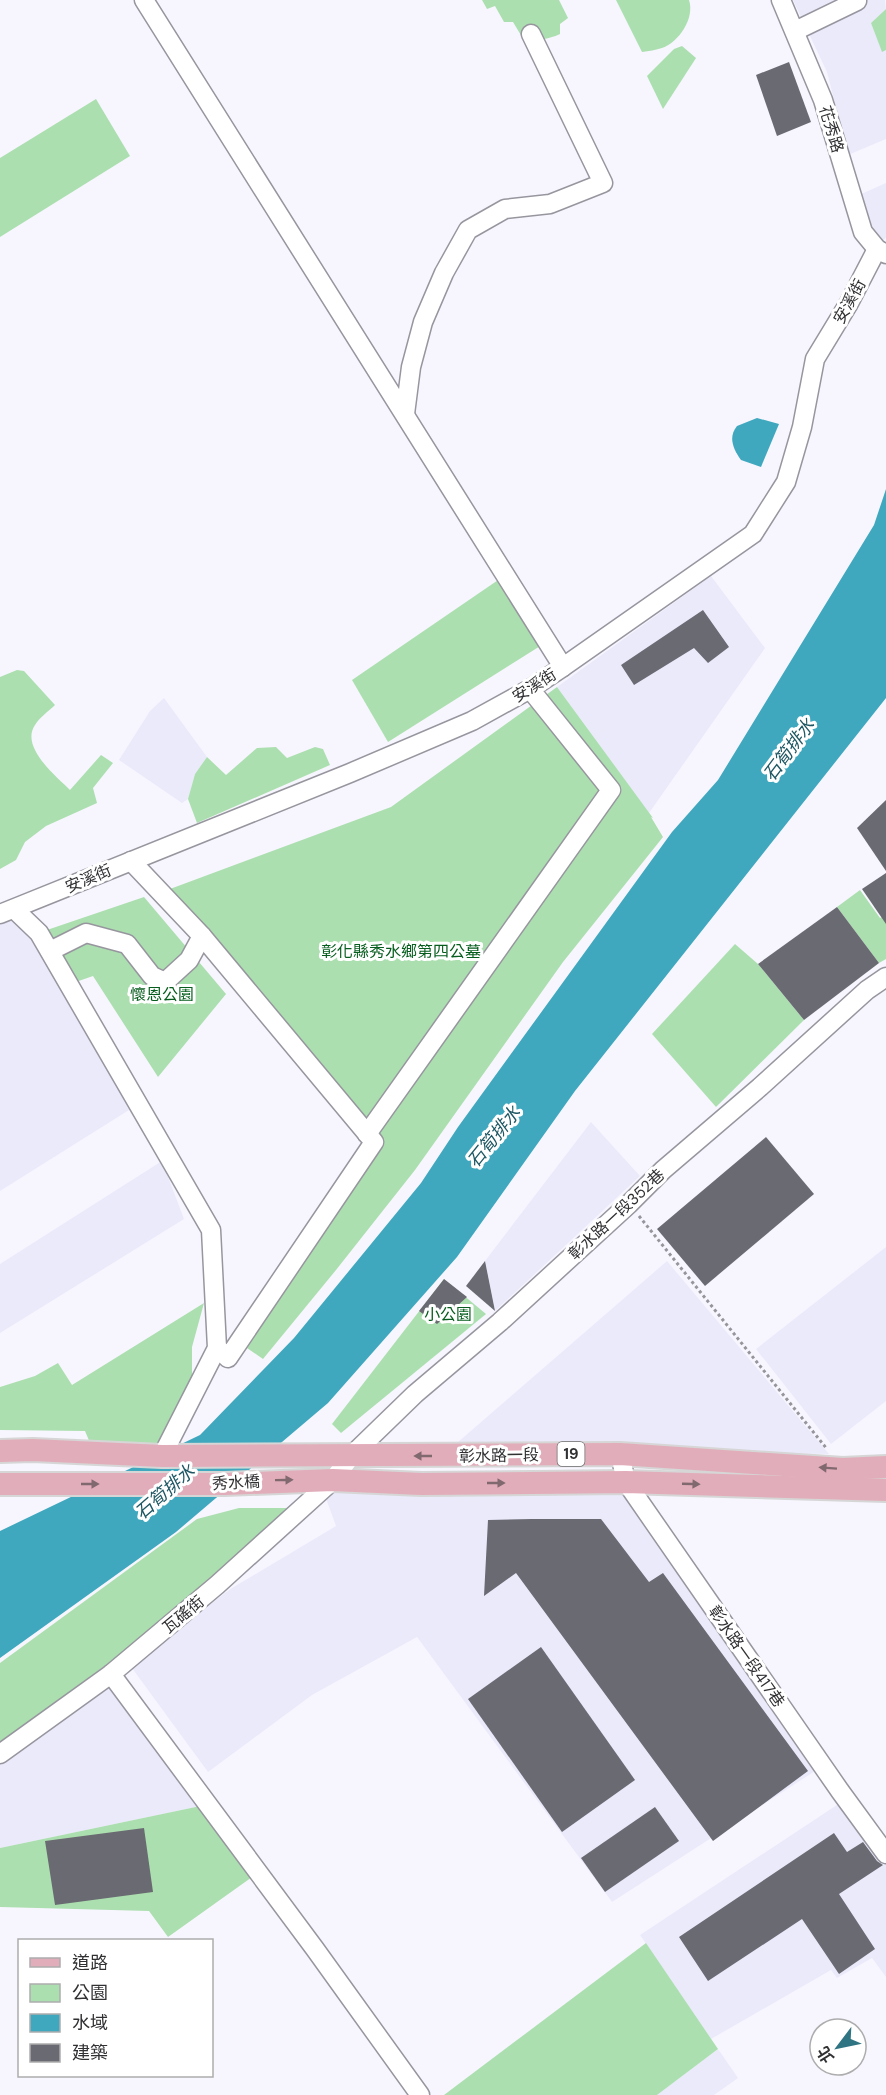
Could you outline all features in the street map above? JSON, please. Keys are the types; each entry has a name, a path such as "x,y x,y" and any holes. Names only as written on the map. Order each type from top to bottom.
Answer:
{"main road":[{"name":"秀水橋","path":"0,1451 255,1457"},
{"name":"彰水路一段","path":"255,1457 620,1454 843,1469 886,1467"},
{"name":"彰水路一段","path":"333,1480 421,1484 626,1482 886,1490"},
{"name":"秀水橋","path":"0,1484 225,1484 333,1480"}],"street":[{"path":"144,0 563,667"},
{"name":"花秀路","path":"781,0 823,100 863,232 881,251"},
{"path":"795,31 857,1"},
{"path":"405,414 411,367 423,322 444,273 468,230 505,209 550,204 603,183 531,34"},
{"name":"安溪街","path":"7,912 472,721 530,689 753,534 786,482 802,427 815,359 881,251"},
{"path":"367,1134 611,790 530,689"},
{"path":"131,861 202,936 374,1142 228,1358 217,1348"},
{"path":"7,912 39,933 211,1230 217,1348 162,1456"},
{"path":"50,951 86,933 127,944 152,976 165,982 189,960 202,936"},
{"name":"彰水路一段352巷","path":"351,1456 415,1394 500,1322 663,1170 760,1087 867,990 886,977"},
{"name":"彰水路一段417巷","path":"620,1454 626,1482 886,1854"},
{"name":"瓦磘街","path":"0,1754 111,1674 217,1585 333,1480 351,1456"},
{"path":"111,1674 420,2095"}],"path":[{"path":"629,1204 843,1469"}],"shaded area":[{"path":"793,0 885,0 886,9 871,23 882,51 886,50 886,139 848,155 827,72"},
{"path":"886,183 886,238 883,240 869,226 859,195"},
{"path":"711,576 765,648 649,813 557,687"},
{"path":"164,698 207,757 195,774 188,799 182,803 119,760 150,711"},
{"path":"14,904 137,1105 0,1191 0,910"},
{"path":"591,1122 640,1176 495,1311 485,1261"},
{"path":"162,1161 184,1219 0,1333 0,1264"},
{"path":"886,1247 886,1401 831,1444 756,1349"},
{"path":"667,1261 829,1454 450,1449"},
{"path":"629,1488 826,1764 612,1902 417,1637 312,1695 208,1772 129,1664 232,1588 336,1526 324,1493"},
{"path":"112,1674 210,1804 0,1848 0,1754"},
{"path":"849,1797 886,1848 886,1977 872,1958 837,1978 831,1970 711,2039 640,1935"},
{"path":"718,2049 738,2078 714,2095 657,2095"}],"green space":[{"path":"482,0 559,0 568,18 560,24 560,34 525,42 513,22 504,22 495,6 487,9"},
{"path":"616,0 689,0 690,14 680,35 668,45 642,52"},
{"path":"886,9 886,50 882,52 871,23"},
{"path":"682,46 696,58 663,109 647,76 674,49"},
{"path":"96,99 130,156 0,237 0,158"},
{"path":"504,576 545,643 388,742 352,680"},
{"path":"17,670 24,671 55,705 35,725 32,742 42,760 70,790 101,755 113,763 93,788 97,803 46,826 25,842 16,860 0,869 0,677"},
{"name":"彰化縣秀水鄉第四公墓","path":"557,687 653,818 651,817 663,837 563,962 415,1170 263,1359 247,1348 382,1142 170,889 391,807"},
{"path":"276,747 287,758 315,747 323,749 330,765 197,823 188,799 195,774 207,757 226,775 257,748"},
{"path":"860,890 880,918 886,915 886,959 879,963 837,907"},
{"name":"懷恩公園","path":"144,897 226,994 158,1077 93,976 73,983 44,931"},
{"path":"735,944 758,964 804,1020 716,1107 652,1034"},
{"name":"小公園","path":"444,1279 486,1314 341,1433 332,1424"},
{"path":"204,1303 192,1347 192,1377 157,1451 93,1450 85,1431 0,1430 0,1387 35,1376 58,1363 72,1385"},
{"path":"239,1508 310,1508 0,1744 0,1663 197,1519"},
{"path":"210,1804 259,1872 168,1937 149,1911 0,1907 0,1848"},
{"path":"646,1943 718,2049 657,2095 444,2095"}],"water":[{"path":"757,418 779,424 761,467 741,460 732,439 737,426"},
{"name":"石筍排水","path":"886,489 886,698 575,1091 457,1257 328,1403 176,1532 0,1658 0,1531 200,1435 294,1338 421,1183 458,1127 672,832 718,780 874,525"}],"building":[{"path":"789,62 811,122 777,136 756,75"},
{"path":"703,610 729,647 708,663 694,648 634,685 621,665"},
{"path":"886,800 886,871 857,828"},
{"path":"886,873 886,924 862,889"},
{"path":"837,907 879,963 804,1020 758,964"},
{"path":"766,1137 814,1194 705,1286 657,1229"},
{"path":"485,1261 495,1311 466,1286"},
{"path":"444,1279 467,1297 437,1324 419,1311"},
{"path":"601,1519 649,1582 663,1573 808,1771 713,1841 516,1573 484,1596 488,1520"},
{"path":"541,1647 635,1780 562,1832 468,1699"},
{"path":"655,1807 679,1841 605,1892 581,1858"},
{"path":"144,1828 153,1892 55,1905 45,1841"},
{"path":"834,1833 847,1852 863,1842 877,1861 883,1865 839,1894 875,1949 839,1974 802,1919 708,1981 679,1937"}]}
